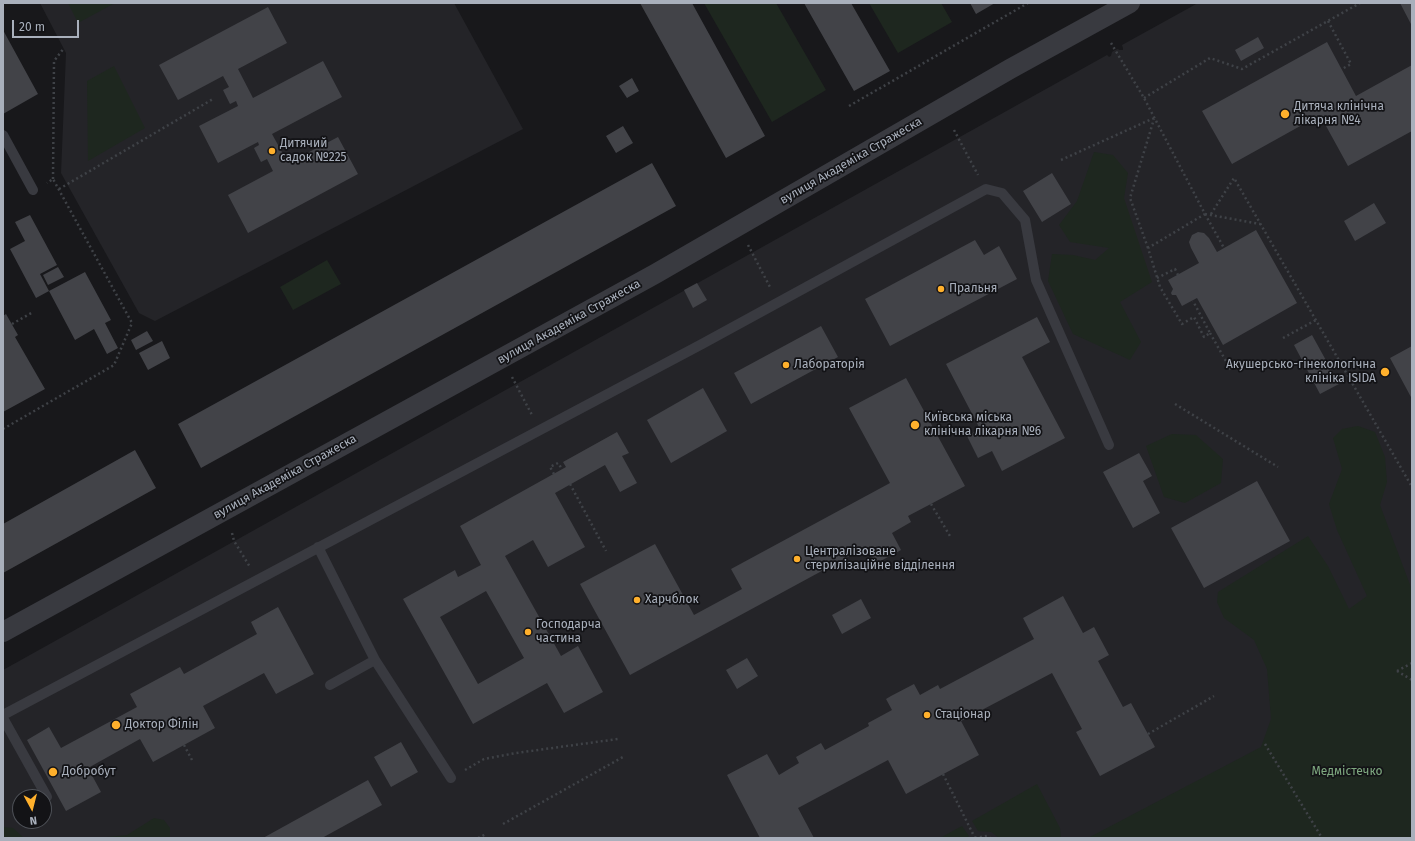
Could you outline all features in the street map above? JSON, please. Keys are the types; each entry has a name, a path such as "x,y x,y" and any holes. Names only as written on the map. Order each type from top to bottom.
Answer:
{"street":[{"name":"вулиця Академіка Стражеска","path":"3,632 655,274 1010,69 1130,3"}],"lane":[{"path":"3,135 33,190"},
{"path":"3,715 540,430 986,189 1002,193 1025,220 1036,280 1108,445"},
{"path":"318,547 375,660 451,778"},
{"path":"330,685 375,660"},
{"path":"3,718 43,789"}],"path":[{"path":"849,106 1028,3"},
{"path":"1144,98 1210,58 1242,69 1360,3"},
{"path":"1328,21 1351,64 1342,69"},
{"path":"1111,43 1144,98 1224,248"},
{"path":"3,429 114,365 132,323 54,179 54,61 64,48"},
{"path":"59,189 213,99"},
{"path":"1061,160 1154,118"},
{"path":"1154,118 1130,198 1160,287 1182,324 1194,317 1204,337 1210,334"},
{"path":"954,130 986,189"},
{"path":"1211,214 1234,178 1412,487"},
{"path":"33,190 54,179"},
{"path":"1148,248 1205,214 1261,224"},
{"path":"748,245 779,302"},
{"path":"1157,278 1175,268 1178,274"},
{"path":"1193,301 1231,370"},
{"path":"12,324 33,312"},
{"path":"1283,338 1316,320"},
{"path":"512,377 540,430"},
{"path":"1175,404 1278,467"},
{"path":"554,474 550,467 558,462 562,469"},
{"path":"570,484 606,551"},
{"path":"931,504 950,536"},
{"path":"232,533 234,541 258,579"},
{"path":"1412,663 1396,671 1412,680"},
{"path":"1148,734 1214,696"},
{"path":"451,778 484,759 516,753 618,739"},
{"path":"1265,744 1322,838"},
{"path":"184,745 192,760"},
{"path":"504,824 623,757"},
{"path":"943,774 975,838 981,836 990,838"},
{"path":"478,838 486,834"}],"shaded area":[{"name":"Дитячий садок №225","path":"40,3 454,3 523,129 155,321 139,313 61,173 66,53"},
{"name":"Київська міська клінічна лікарня №6","path":"1198,3 1412,3 1412,838 3,838 3,670 1107,55 1109,57 1111,56 1112,52 1115,50 1123,50 1122,45"}],"green space":[{"path":"68,3 115,3 78,23"},
{"path":"704,3 776,3 826,90 772,122"},
{"path":"869,3 941,3 952,22 898,53"},
{"path":"114,66 145,128 88,161 87,81"},
{"path":"1094,152 1113,155 1128,173 1124,198 1152,282 1120,302 1141,342 1130,360 1073,334 1048,281 1052,254 1073,255 1095,260 1109,248 1070,242 1059,225 1077,201"},
{"path":"327,260 341,284 293,310 280,287"},
{"name":"Медмістечко","path":"1358,426 1375,432 1385,457 1387,482 1380,505 1412,590 1412,838 1088,838 1261,747 1271,719 1267,669 1254,640 1224,618 1217,602 1218,592 1308,536 1328,566 1349,609 1367,596 1337,530 1329,504 1342,469 1333,438 1342,429"},
{"path":"1172,434 1196,435 1223,459 1221,483 1185,503 1164,497 1146,446"},
{"path":"1037,784 1060,828 1061,838 999,838 991,832 978,831 972,821"},
{"path":"154,818 164,820 170,828 170,838 97,838 127,835"},
{"path":"962,826 969,836 967,838 940,838"},
{"path":"3,827 12,828 24,838 3,838"}],"building":[{"path":"640,3 692,3 765,136 726,158"},
{"path":"804,3 851,3 890,71 854,91"},
{"path":"970,3 995,3 976,14"},
{"path":"1400,3 1412,3 1412,26"},
{"path":"268,7 287,43 238,69 253,98 323,61 342,97 272,134 288,163 338,137 358,174 248,233 228,195 273,171 267,159 261,162 254,148 259,145 258,142 218,163 199,126 238,106 236,101 230,104 223,90 229,87 223,76 178,100 159,65"},
{"path":"3,30 38,94 3,114"},
{"path":"1258,37 1264,48 1241,61 1235,50"},
{"path":"1327,42 1356,96 1412,65 1412,131 1348,166 1320,115 1232,164 1202,111"},
{"path":"632,78 639,91 627,98 619,86"},
{"path":"623,126 633,143 616,153 606,136"},
{"path":"652,163 676,206 201,468 178,424"},
{"path":"1052,173 1071,204 1042,222 1023,191"},
{"path":"1374,203 1386,223 1355,241 1344,221"},
{"path":"30,215 57,265 40,274 49,291 36,298 10,249 25,241 15,222"},
{"path":"1256,230 1297,303 1223,345 1197,298 1182,306 1176,295 1172,295 1171,293 1173,289 1168,280 1199,263 1189,242 1192,235 1198,232 1204,233 1209,238 1217,252"},
{"name":"Пральня","path":"975,240 984,255 999,246 1017,279 890,346 865,299"},
{"path":"58,267 64,277 48,285 43,275"},
{"path":"85,272 111,320 105,323 118,348 107,354 94,329 75,340 49,291"},
{"path":"697,283 707,300 693,308 684,290"},
{"path":"6,314 18,335 15,337 45,389 3,412 3,316"},
{"path":"1037,317 1050,342 1022,357 1065,438 1002,471 992,451 978,458 967,436 980,429 946,364"},
{"name":"Лабораторія","path":"821,326 838,357 751,404 734,373"},
{"path":"147,331 153,341 136,350 131,340"},
{"path":"1312,335 1339,384 1320,394 1294,345"},
{"path":"162,341 170,358 148,370 139,353"},
{"path":"1412,346 1412,399 1390,358"},
{"path":"906,378 965,486 908,516 911,522 892,533 901,550 875,564 866,547 630,675 580,584 655,544 694,615 742,589 731,569 890,483 849,408"},
{"path":"703,388 727,431 671,463 647,420"},
{"name":"Господарча частина","path":"617,432 629,453 622,456 637,483 620,492 605,465 555,493 585,547 548,567 533,540 505,556 561,656 578,646 603,692 564,713 547,683 473,724 403,599 455,570 458,577 481,565 460,526 566,467 563,462","holes":["486,591 524,658 478,684 440,617"]},
{"path":"135,450 156,488 3,573 3,524"},
{"path":"1139,453 1152,476 1143,481 1160,513 1133,528 1103,472"},
{"path":"1257,481 1290,541 1204,588 1171,528"},
{"name":"Стаціонар","path":"1063,596 1083,633 1094,627 1109,655 1098,661 1123,707 1131,703 1155,747 1100,776 1076,732 1082,729 1052,673 961,721 979,755 906,794 888,760 798,808 814,838 760,838 727,775 767,754 779,775 799,763 796,757 821,743 825,750 869,726 868,723 892,710 886,699 891,696 914,684 920,695 938,685 940,689 1034,639 1023,618"},
{"path":"861,599 871,618 842,634 832,615"},
{"path":"278,607 314,674 276,694 264,673 203,706 215,728 153,762 140,739 88,768 101,792 66,811 27,740 49,727 61,748 137,707 130,694 180,667 184,674 257,634 251,622"},
{"path":"747,658 758,676 737,689 726,670"},
{"path":"401,742 418,772 391,787 374,757"},
{"path":"368,780 382,805 322,838 263,838"}],"place":[{"name":"Дитяча клінічна лікарня №4","path":"1285,114"},
{"name":"Дитячий садок №225","path":"272,151"},
{"name":"Пральня","path":"941,289"},
{"name":"Лабораторія","path":"786,365"},
{"name":"Акушерсько-гінекологічна клініка ISIDA","path":"1385,372"},
{"name":"Київська міська клінічна лікарня №6","path":"915,425"},
{"name":"Централізоване стерилізаційне відділення","path":"797,559"},
{"name":"Харчблок","path":"637,600"},
{"name":"Господарча частина","path":"528,632"},
{"name":"Стаціонар","path":"927,715"},
{"name":"Доктор Філін","path":"116,725"},
{"name":"Добробут","path":"53,772"}]}
